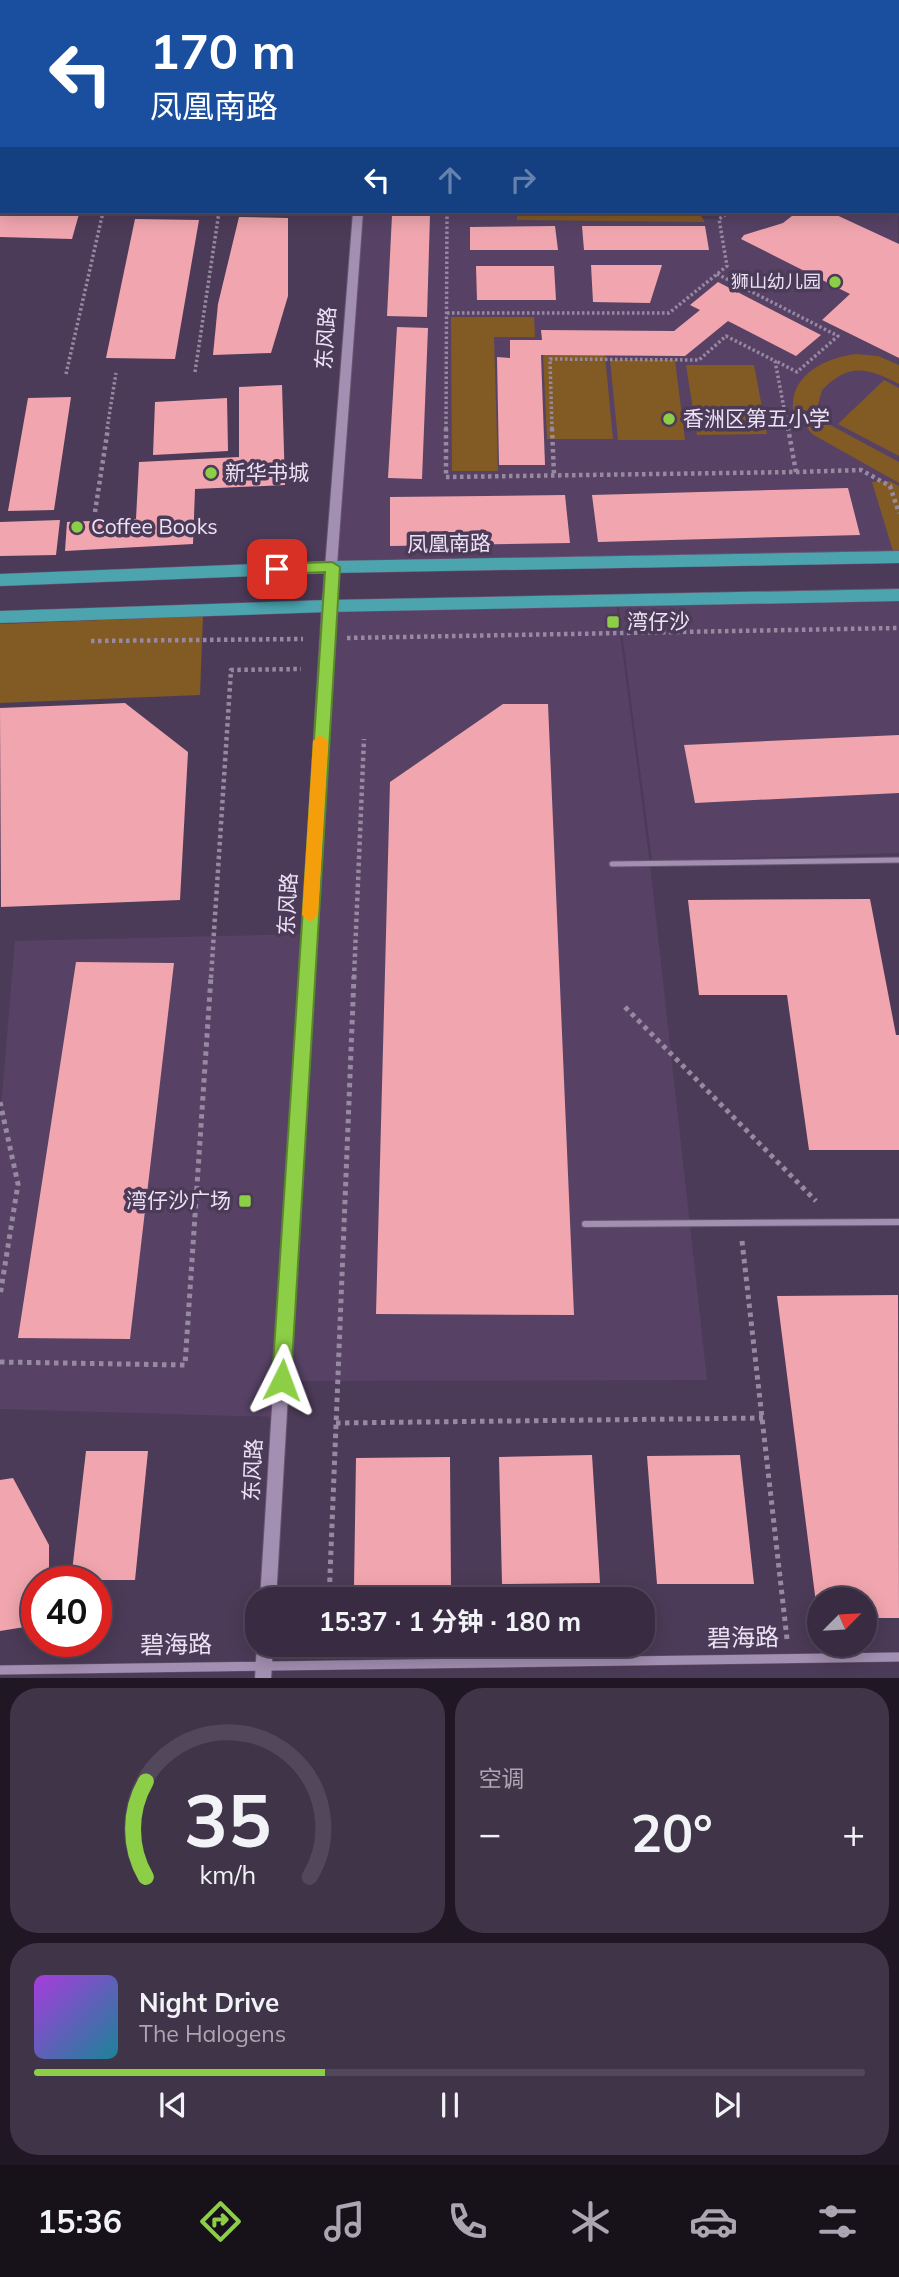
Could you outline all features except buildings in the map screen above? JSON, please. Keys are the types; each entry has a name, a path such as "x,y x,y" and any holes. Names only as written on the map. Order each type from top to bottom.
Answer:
{"main road":[{"name":"凤凰南路","path":"0,580 332,567 899,556"},
{"path":"0,617 328,606 899,595"}],"street":[{"name":"东风路","path":"269,1587 328,606 358,214"},
{"name":"碧海路","path":"0,1670 264,1672 899,1657"}],"lane":[{"path":"612,864 899,860"},
{"path":"585,1224 899,1222"}],"path":[{"path":"66,374 103,214"},
{"path":"195,372 219,214"},
{"path":"447,214 446,477 861,470 890,486 899,513"},
{"path":"447,313 669,313 727,267 719,219 726,214"},
{"path":"554,475 550,359 699,360 726,336 797,372 838,336 717,274"},
{"path":"775,361 796,472"},
{"path":"95,512 116,373"},
{"path":"85,641 899,628"},
{"path":"0,1362 185,1365 231,670 325,668"},
{"path":"330,1587 364,739"},
{"path":"625,1007 837,1222"},
{"path":"0,1102 18,1184 0,1296"},
{"path":"740,1223 790,1658"},
{"path":"336,1423 763,1418"}],"shaded area":[{"path":"361,214 719,219 725,214 898,214 899,556 333,566"},
{"path":"517,214 699,214 705,222 517,220"},
{"path":"451,317 534,317 535,337 494,337 498,471 452,471"},
{"path":"856,354 878,356 899,365 899,384 868,371 850,372 841,375 822,390 817,408 830,425 899,462 899,483 812,434 793,410 797,387 812,370 833,359"},
{"path":"543,355 605,355 613,439 547,439"},
{"path":"610,360 675,360 685,440 618,440"},
{"path":"686,365 754,365 767,434 697,435"},
{"path":"884,380 899,388 899,456 838,424"},
{"path":"890,481 899,486 899,551 893,551 872,482"},
{"path":"899,598 899,853 652,861 618,602"},
{"path":"616,602 650,864 707,1380 286,1381 331,608"},
{"path":"203,616 200,695 0,703 0,624"},
{"path":"306,934 277,1417 0,1409 0,1120 15,941"}],"slow traffic":[{"path":"310,915 320,741"}],"place":[{"name":"狮山幼儿园","path":"835,282"},
{"name":"香洲区第五小学","path":"669,419"},
{"name":"新华书城","path":"211,473"},
{"name":"Coffee Books","path":"77,527"},
{"name":"湾仔沙","path":"613,622"},
{"name":"湾仔沙广场","path":"245,1201"}],"route":[{"path":"277,569 332,567 282,1380"}]}
